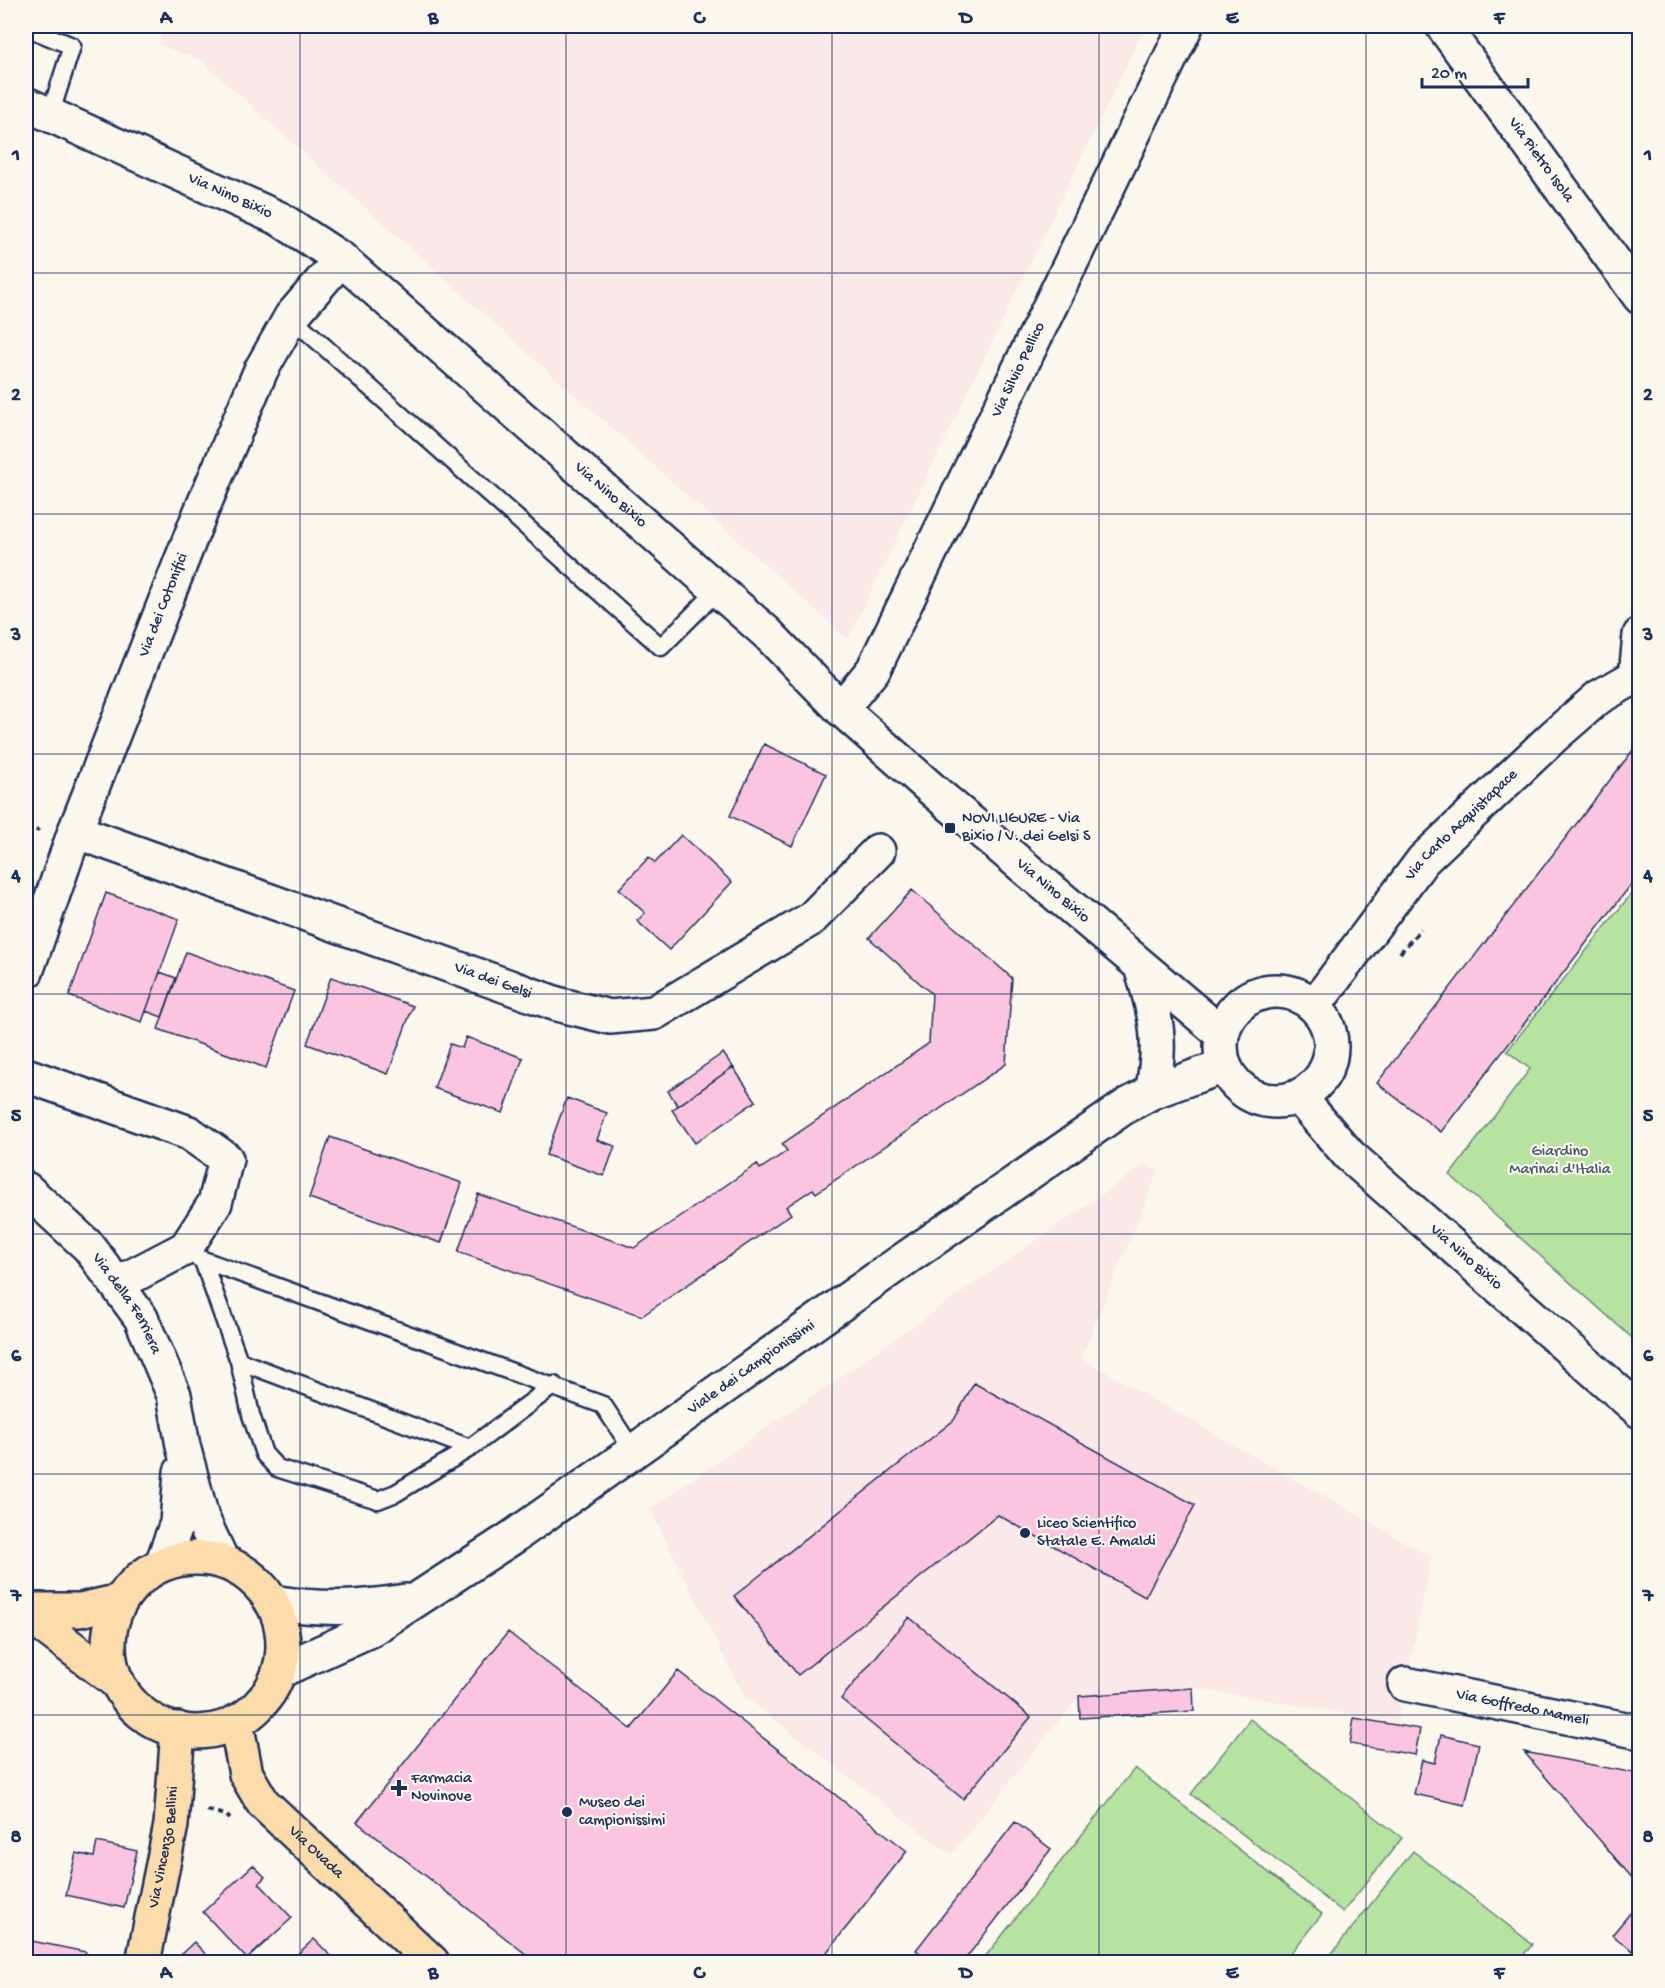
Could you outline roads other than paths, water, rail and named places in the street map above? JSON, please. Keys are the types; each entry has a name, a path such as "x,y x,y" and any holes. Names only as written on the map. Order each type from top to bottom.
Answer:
{"main road":[{"path":"26,1612 118,1683 140,1710 153,1721 178,1730 208,1731 236,1722 255,1709 270,1692 280,1671 283,1648 281,1624 273,1602 251,1577 222,1561 192,1557 162,1564 138,1580 120,1601 110,1628 110,1656 118,1683"},
{"path":"26,1612 80,1610 120,1601"},
{"name":"Via Ovada","path":"236,1722 246,1774 263,1803 432,1962"},
{"name":"Via Vincenzo Bellini","path":"144,1962 171,1825 178,1730"}],"street":[{"name":"Via Silvio Pellico","path":"842,709 873,670 1186,26"},
{"name":"Via Pietro Isola","path":"1443,26 1640,297"},
{"name":"Via Nino Bixio","path":"38,110 280,219 341,259 767,633 842,709 935,792 1141,967 1223,1050"},
{"name":"Via dei Cotonifici","path":"26,972 75,831 261,370 291,317 341,259"},
{"path":"1638,675 1640,635"},
{"name":"Via Carlo Acquistapace","path":"1314,1006 1423,860 1554,736 1599,697 1638,675"},
{"name":"Via dei Gelsi","path":"75,831 556,1004 610,1017 654,1013 811,919 878,851"},
{"path":"1141,967 1157,1018 1159,1061 1152,1092"},
{"path":"1279,991 1298,996 1314,1006 1324,1018 1330,1033 1332,1048 1329,1063 1322,1077 1312,1089 1299,1097 1276,1102 1254,1097 1236,1084 1223,1050 1229,1016 1242,1002 1260,993 1279,991"},
{"name":"Viale dei Campionissimi","path":"280,1671 370,1629 422,1598 1126,1106 1223,1050"},
{"path":"26,1075 189,1132 226,1159 215,1203 195,1255 117,1284"},
{"name":"Via Nino Bixio","path":"1299,1097 1349,1155 1640,1411"},
{"name":"Via della Ferriera","path":"26,1189 89,1247 141,1318 174,1395 183,1446 202,1518 222,1561"},
{"name":"Via della Ferriera","path":"162,1564 177,1523 183,1446"},
{"path":"273,1602 317,1610 369,1607 422,1598"},
{"name":"Via Goffredo Mameli","path":"1405,1684 1640,1732"}],"lane":[{"path":"26,27 72,46 38,110"},
{"path":"291,317 661,647 718,590"},
{"path":"195,1255 238,1361 251,1415 264,1454 277,1468 378,1500 396,1493 470,1448 554,1385"},
{"path":"195,1255 554,1385 603,1405 634,1452"},
{"path":"238,1361 470,1448"}],"place":[{"name":"NOVI LIGURE - Via Bixio / V. dei Gelsi S","path":"950,828"},
{"name":"Liceo Scientifico Statale E. Amaldi","path":"1025,1533"},
{"name":"Farmacia Novinove","path":"399,1788"},
{"name":"Museo dei campionissimi","path":"567,1812"}],"park label":[{"name":"Giardino Marinai d'Italia","path":"1560,1161"}]}
